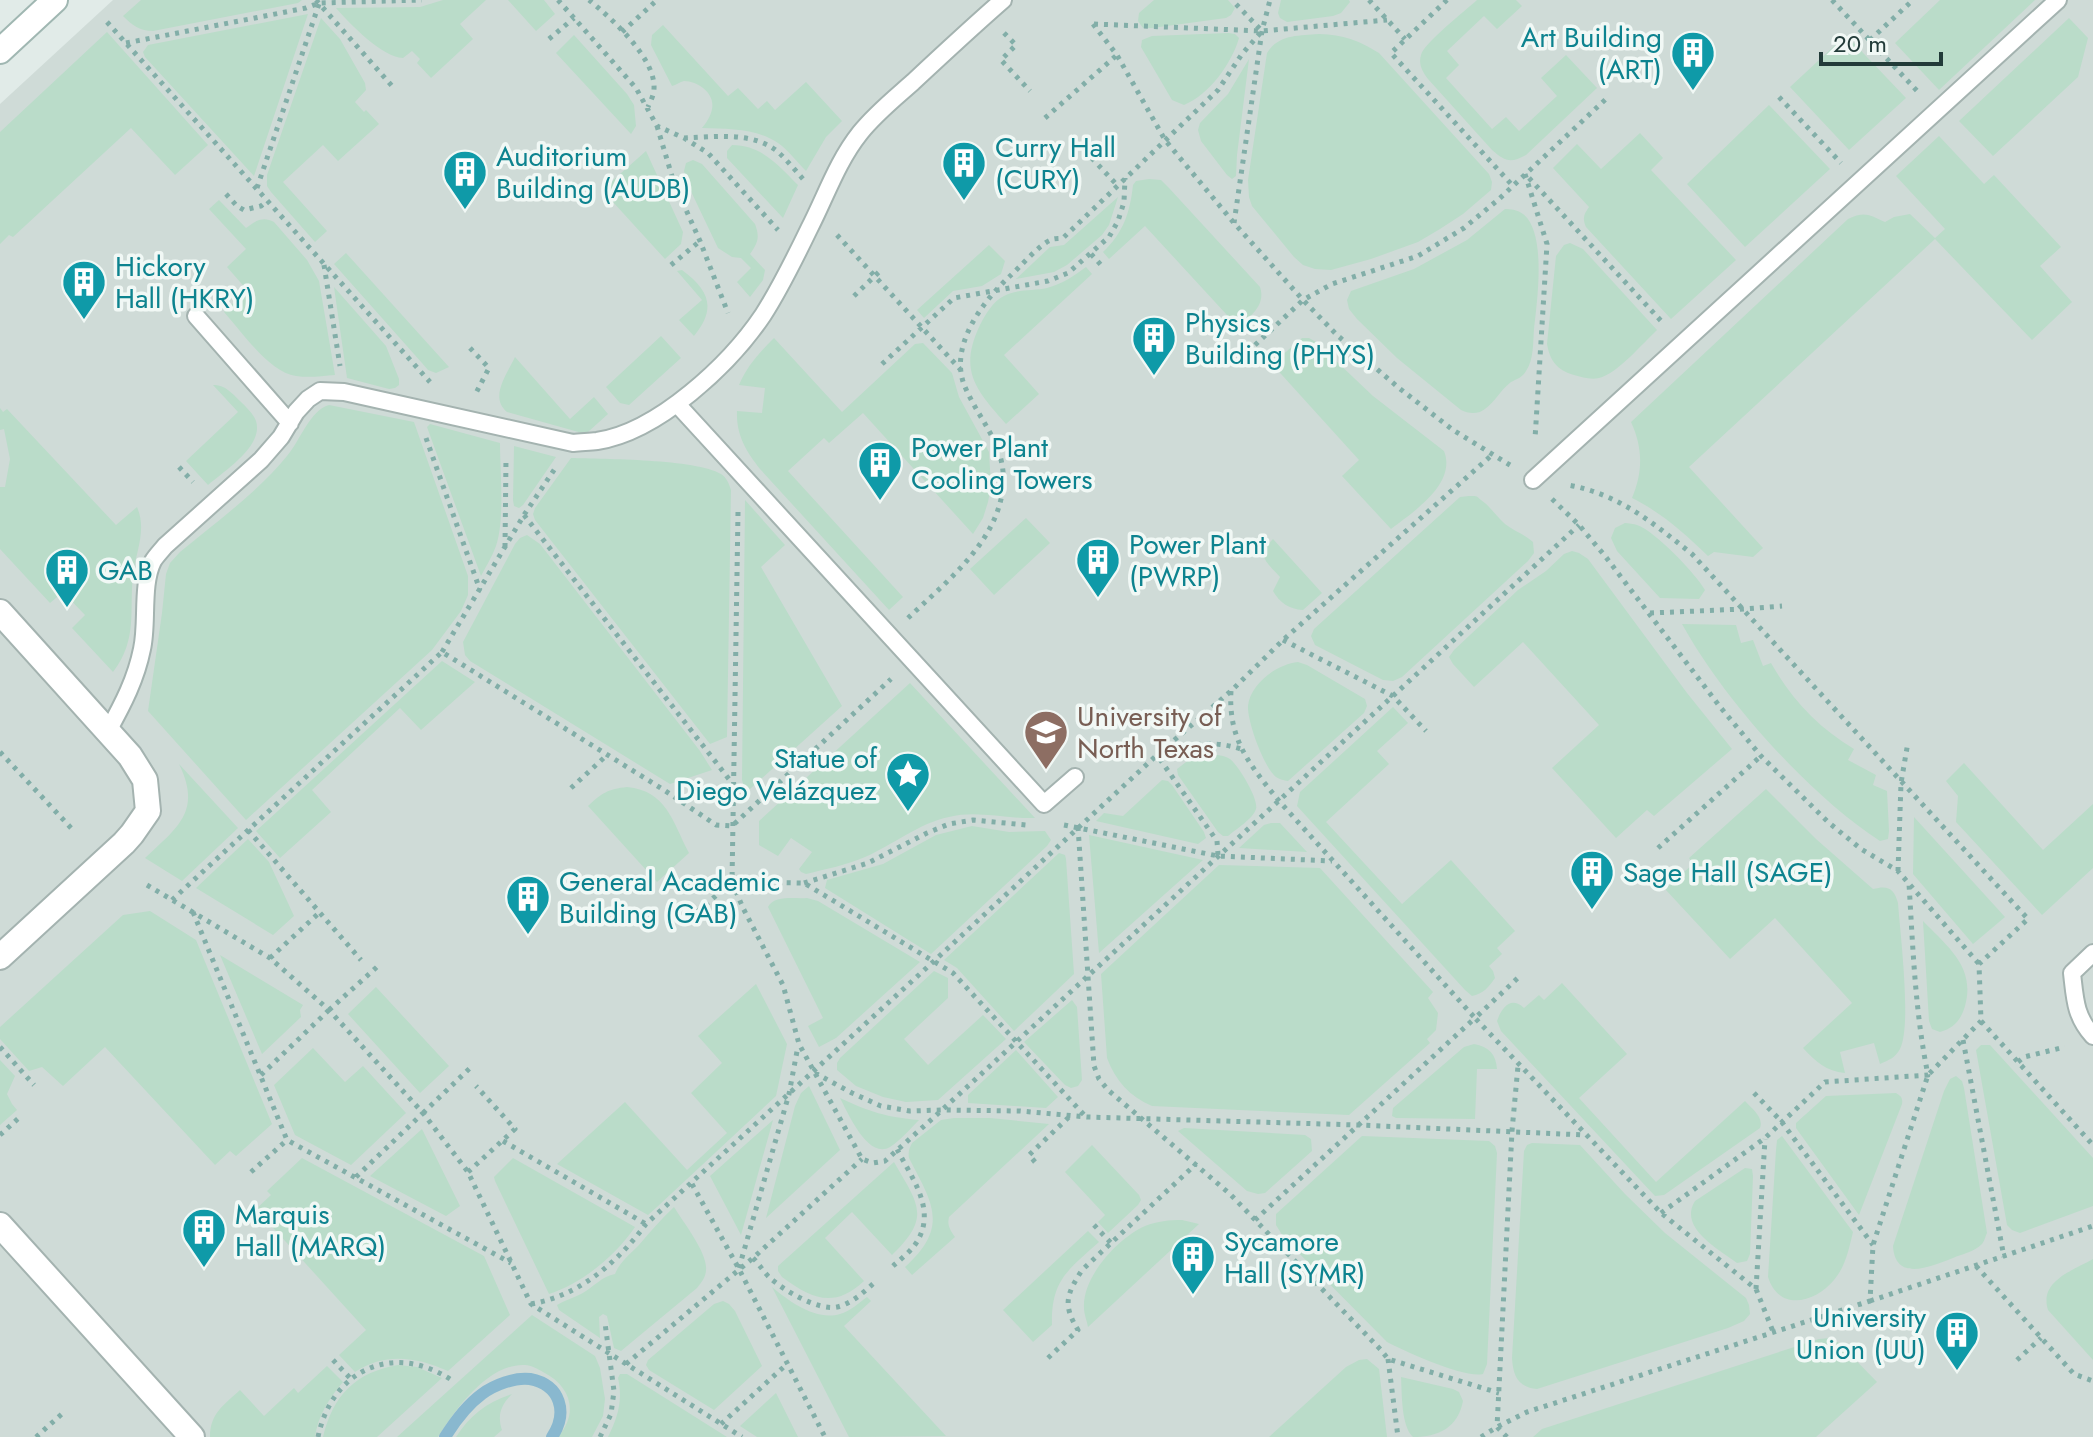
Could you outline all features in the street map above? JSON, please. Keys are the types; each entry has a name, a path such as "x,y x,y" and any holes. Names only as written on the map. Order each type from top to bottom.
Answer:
{"street":[{"path":"0,51 55,0"},
{"path":"0,612 130,756 145,780 148,811 124,843 0,957"},
{"path":"0,1225 192,1437"}],"lane":[{"path":"108,731 137,671 152,563 165,546 261,460 308,399 320,391 344,392 573,443 599,441 632,429 677,404 715,370 761,318 798,252 838,166 861,131 1003,0"},
{"path":"1533,480 2058,0"},
{"path":"196,316 290,423"},
{"path":"677,404 1044,804 1075,777"},
{"path":"2093,953 2072,973 2076,1008 2084,1027 2093,1036"}],"path":[{"path":"125,43 306,8 319,1 422,0"},
{"path":"558,0 636,88 657,126 674,183 740,343"},
{"path":"589,0 603,11 643,56 652,73 655,91 647,108"},
{"path":"622,32 657,0"},
{"path":"1232,0 1262,31"},
{"path":"1234,223 1262,31 1270,0"},
{"path":"1369,0 1405,39"},
{"path":"1447,0 1391,53 1513,186"},
{"path":"1832,0 1936,111"},
{"path":"1870,40 1913,0"},
{"path":"319,1 392,86"},
{"path":"256,189 319,1"},
{"path":"549,39 574,18"},
{"path":"1387,20 1262,31 1093,24 1117,55 1165,140 1303,300 1337,335 1399,388 1453,430 1533,480 1579,525 1761,756 1828,822 1861,849 1898,871 1979,964 1981,1021 2093,1145"},
{"path":"107,22 462,419 489,368 470,348"},
{"path":"890,635 958,570 973,551 995,517 1002,493 1000,450 964,384 960,369 973,323 983,304 1049,240 1063,238 1218,90 1262,31"},
{"path":"1016,45 1001,60 1030,91"},
{"path":"1045,118 1117,55"},
{"path":"1779,97 1858,181"},
{"path":"1255,345 1303,300 1332,284 1418,256 1464,228 1607,98"},
{"path":"657,126 708,153 798,252"},
{"path":"1071,136 1118,186"},
{"path":"684,138 736,137 776,151 874,276 960,369"},
{"path":"1525,174 1681,343"},
{"path":"1525,174 1547,244 1533,480"},
{"path":"882,364 954,298 1048,281 1068,273 1109,237 1124,202 1125,178"},
{"path":"226,194 244,210 261,206 267,201"},
{"path":"671,265 700,241"},
{"path":"1091,254 1102,266"},
{"path":"324,265 344,392"},
{"path":"854,296 881,270"},
{"path":"415,407 480,590"},
{"path":"505,547 507,428"},
{"path":"172,900 442,652 524,515 573,443"},
{"path":"531,1304 547,1302 588,1282 611,1263 646,1224 1078,827 1493,454"},
{"path":"739,470 732,882 783,985 799,1044 813,1072 862,1159 873,1163 885,1161 942,1110 1579,525"},
{"path":"1533,480 1589,489 1636,511 1692,554 1744,609 2028,919 1979,964"},
{"path":"524,515 733,785"},
{"path":"1649,613 1782,606"},
{"path":"1283,640 1393,696 1426,731"},
{"path":"442,652 716,825 732,826 912,660"},
{"path":"1231,691 1233,729 1241,749 1279,801 1518,1065 1661,1213 1756,1289"},
{"path":"1898,871 1901,783 1908,742"},
{"path":"1157,755 1201,743 1223,743 1241,749"},
{"path":"0,752 72,829"},
{"path":"571,788 607,755"},
{"path":"1157,755 1217,841 1218,856"},
{"path":"1658,848 1761,756"},
{"path":"690,918 732,882 804,883 868,863 949,824 973,820 1032,824"},
{"path":"1062,825 1218,856 1332,861"},
{"path":"1078,827 1094,1066 1099,1079 1255,1220 1381,1350 1388,1359 1398,1437"},
{"path":"248,830 361,960"},
{"path":"804,883 953,973 1087,1117"},
{"path":"1909,884 1916,998 1928,1075"},
{"path":"147,885 270,958 329,1010 423,1113 468,1172 531,1304 738,1436"},
{"path":"193,912 287,1140 512,1263"},
{"path":"270,958 319,913"},
{"path":"261,1075 378,966"},
{"path":"1255,1220 1521,975"},
{"path":"1870,1301 1873,1245 1928,1075 1981,1021"},
{"path":"1963,1039 2004,1257"},
{"path":"739,1269 789,1094 799,1044"},
{"path":"0,1047 34,1085"},
{"path":"2018,1063 2024,1057 2066,1047"},
{"path":"1507,1437 1497,1427 1518,1065"},
{"path":"356,1177 470,1068"},
{"path":"813,1072 881,1106 910,1111 1020,1111 1070,1117 1585,1135"},
{"path":"1661,1213 1765,1138 1825,1082 1928,1075"},
{"path":"468,1172 515,1129 476,1086"},
{"path":"1754,1093 1781,1121 1873,1245"},
{"path":"0,1135 22,1115"},
{"path":"1035,1162 1029,1155 1070,1117"},
{"path":"1765,1138 1756,1289 1774,1334"},
{"path":"251,1172 287,1140"},
{"path":"503,1141 646,1224"},
{"path":"893,1266 919,1239 925,1217 922,1197 897,1149"},
{"path":"626,1364 753,1258 862,1159"},
{"path":"1048,1358 1078,1330 1067,1308 1071,1289 1082,1270 1196,1164"},
{"path":"692,1184 825,1437"},
{"path":"1094,1225 1111,1243"},
{"path":"1481,1437 1527,1412 1774,1334 2093,1226"},
{"path":"753,1258 776,1283 823,1307 837,1307 849,1302 874,1283"},
{"path":"1976,1266 2074,1374 2093,1381"},
{"path":"600,1437 611,1414 614,1391 605,1323"},
{"path":"2017,1360 2041,1338"},
{"path":"1388,1359 1499,1393"},
{"path":"333,1360 351,1379"},
{"path":"318,1437 330,1406 351,1379 376,1365 401,1361 423,1365 450,1379"},
{"path":"721,1424 787,1364"},
{"path":"36,1437 64,1412"}],"shaded area":[{"name":"University of North Texas","path":"113,0 2093,0 2093,1437 0,1437 0,104"}],"green space":[{"path":"141,0 302,0 153,31 136,27 123,16"},
{"path":"443,0 486,0 460,24 473,39 431,78 417,63 420,59 412,51 403,58 386,52 367,39 336,8 420,7"},
{"path":"508,0 544,0 555,14 536,31"},
{"path":"1154,0 1228,0 1235,8 1226,18 1143,28 1138,21 1139,13"},
{"path":"1281,0 1350,2 1341,13 1333,16 1287,22 1278,13"},
{"path":"1477,0 1516,0 1522,6 1497,29 1484,16 1447,51 1459,65 1446,78 1492,129 1506,117 1519,131 1557,96 1541,78 1566,55 1597,88 1526,155 1516,160 1504,159 1492,150 1428,79 1421,65 1421,55 1429,43"},
{"path":"1940,0 2035,0 1939,90 1895,43"},
{"path":"308,14 254,176 143,52 148,45"},
{"path":"321,18 340,39 365,83 366,90 355,102 379,124 338,161 323,145 283,182 327,231 315,242 271,192 267,186 267,175"},
{"path":"2069,18 2088,38 2078,77 1993,156 1959,121"},
{"path":"663,25 728,96 738,88 758,109 767,101 775,110 806,82 842,121 826,137 806,171 778,143 760,134 702,128 711,113 711,97 692,82 684,81 672,86 651,45 652,35"},
{"path":"107,32 208,145 175,175 131,128 13,237 9,235 0,244 0,132"},
{"path":"1228,33 1239,38 1225,68 1211,86 1184,105 1172,100 1141,47 1142,40 1152,36"},
{"path":"1319,34 1350,39 1379,53 1489,174 1492,182 1491,190 1463,214 1418,242 1331,270 1303,265 1294,257 1252,206 1248,180 1267,53 1283,39"},
{"path":"574,35 634,105 636,126 631,134 556,53"},
{"path":"1846,35 1906,98 1849,150 1790,87"},
{"path":"1249,59 1236,176 1232,179 1201,141 1198,130 1200,123 1228,94"},
{"path":"1769,105 1830,169 1745,247 1687,184"},
{"path":"1640,133 1663,158 1651,170 1736,260 1671,319 1586,227 1584,216 1589,207 1553,168 1577,144 1601,169"},
{"path":"1939,136 1984,184 1994,175 2061,247 2040,266 2072,302 2032,340 1935,239 1689,467 1763,548 1753,557 1714,552 1708,556 1672,524 1632,498 1640,460 1638,441 1631,422 1848,219 1867,215 1885,222 1910,214 1935,238 1945,229 1896,176"},
{"path":"732,145 761,153 798,185 783,218 727,158 727,151"},
{"path":"646,151 683,232 681,244 665,259 602,190"},
{"path":"693,160 702,164 755,224 757,240 750,254 765,270 763,280 750,297 737,282 751,268 741,258 732,257 718,248 687,183 686,163"},
{"path":"1161,180 1260,287 1259,305 1238,327 1145,226 1109,259 1103,252 1124,222 1133,185 1136,181"},
{"path":"1118,197 1109,225 1102,235 1067,265 1054,272 1016,279 1050,247 1064,245"},
{"path":"219,200 246,228 259,220 274,222 307,260 319,281 335,375 306,377 286,373 266,359 224,312 247,290 227,267 246,249 209,209"},
{"path":"1505,209 1523,214 1530,223 1538,251 1532,356 1523,375 1507,385 1488,406 1480,412 1468,412 1461,410 1397,358 1357,319 1349,309 1347,300 1351,291 1414,269 1467,240"},
{"path":"1570,243 1583,249 1657,330 1622,364 1599,378 1574,375 1563,370 1552,360 1547,344 1556,256 1564,245"},
{"path":"989,245 1005,261 1001,274 982,286 953,291 924,318 917,310"},
{"path":"346,253 449,367 436,373 428,370 334,264"},
{"path":"1086,267 1092,274 1004,355 1039,394 1006,424 979,390 971,368 971,355 980,325 1000,298 1014,292 1052,286"},
{"path":"682,270 704,292 707,300 706,317 694,336 679,320 702,300 677,271"},
{"path":"334,287 386,346 399,379 399,385 395,388 347,378"},
{"path":"661,336 681,358 629,405 620,403 606,387"},
{"path":"774,338 842,412 915,344 923,343 952,373 959,397 989,452 991,486 988,502 973,534 863,413 829,443 824,438 788,471 903,597 889,610 760,469 743,442 737,411 762,413 765,388 739,385 754,360"},
{"path":"1302,338 1316,342 1373,396 1444,451 1446,463 1439,486 1421,506 1391,529 1342,476 1359,460 1272,364"},
{"path":"515,357 570,419 594,397 608,414 588,432 582,433 507,412 502,406 500,392"},
{"path":"213,385 228,390 246,407 256,421 257,430 249,449 208,485 186,461 238,412"},
{"path":"329,405 414,422 468,576 468,595 461,611 432,650 246,820 148,711 166,574 170,563 180,552 276,469 311,419"},
{"path":"0,408 3,412 7,409 116,525 137,507 141,532 133,575 131,625 126,648 113,672 72,628 85,615 63,592 50,603 0,549 0,487 5,487 10,459 4,429 0,430"},
{"path":"430,424 500,443 499,535 481,576 427,427"},
{"path":"514,446 556,457 519,508 514,506 513,500"},
{"path":"571,458 692,465 721,474 728,481 731,490 727,737 710,744 535,520 535,508"},
{"path":"1475,496 1505,524 1533,542 1534,553 1528,561 1402,677 1393,681 1383,680 1315,645 1311,636 1314,629 1460,497"},
{"path":"745,500 785,545 761,567 842,706 750,789 744,787 742,780"},
{"path":"1026,518 1050,543 994,595 970,569"},
{"path":"1625,523 1645,529 1674,554 1705,590 1699,599 1660,598 1617,551 1611,538 1615,528"},
{"path":"527,535 540,544 712,770 670,784 470,661 465,655 463,642 515,544"},
{"path":"1273,539 1322,593 1303,610 1285,605 1273,591 1280,577 1264,555"},
{"path":"1572,551 1588,559 1732,749 1654,816 1647,810 1616,838 1552,768 1599,725 1523,642 1474,687 1449,657 1518,590"},
{"path":"1682,624 1736,625 1741,643 1753,640 1763,666 1771,663 1807,712 1854,749 1848,760 1876,775 1873,785 1887,791 1888,839 1880,841 1797,772 1744,714"},
{"path":"442,661 475,682 421,730 400,708 312,790 331,812 280,858 256,831"},
{"path":"1298,662 1365,699 1367,706 1364,713 1288,781 1276,777 1266,764 1253,733 1248,706 1254,690 1266,676"},
{"path":"910,683 1035,818 970,814 949,817 927,824 858,860 806,874 799,869 812,852 791,838 778,856 759,845 759,821"},
{"path":"1393,707 1408,723 1377,751 1389,764 1326,822 1402,904 1451,860 1515,931 1497,948 1502,954 1489,966 1495,978 1476,995 1472,996 1465,990 1297,806 1300,792"},
{"path":"1211,754 1234,762 1256,804 1256,809 1244,824 1228,836 1218,832 1178,775 1177,769 1190,759"},
{"path":"1964,763 2043,850 2093,804 2093,868 2042,915 1956,822 1958,796 1946,781"},
{"path":"179,764 238,828 182,881 145,858 176,827 187,806 188,794"},
{"path":"1162,780 1172,785 1204,832 1206,838 1198,844 1096,821 1104,813 1123,816"},
{"path":"627,787 651,794 660,801 689,853 657,882 588,806 606,792"},
{"path":"1766,789 1873,889 1890,889 1896,898 1905,1020 1900,1049 1880,1064 1874,1043 1840,1052 1845,1073 1822,1065 1803,1048 1852,1003 1775,918 1730,959 1665,889 1693,864 1689,858"},
{"path":"1914,817 2005,917 1973,944 1913,874"},
{"path":"1280,823 1307,852 1239,848 1264,825"},
{"path":"972,826 1009,832 1045,831 1051,840 931,954 825,888 827,880 883,864 936,835"},
{"path":"1089,835 1203,860 1099,953"},
{"path":"248,839 269,862 294,916 273,935 196,888"},
{"path":"1059,853 1066,859 1074,974 1014,1031 957,968 944,960"},
{"path":"1219,865 1320,868 1433,992 1428,998 1438,1013 1436,1030 1427,1039 1430,1043 1349,1115 1152,1106 1130,1093 1110,1066 1101,974"},
{"path":"807,898 818,901 920,962 836,1038 819,1047 808,1026 823,1018 768,907 780,899"},
{"path":"150,911 196,940 272,1124 236,1156 230,1151 215,1165 105,1047 63,1086 42,1067 29,1071 0,1039 0,1027 123,915"},
{"path":"1923,921 1957,958 1966,980 1965,1006 1961,1015 1953,1026 1940,1032 1932,1029 1929,1021"},
{"path":"220,955 303,1005 301,1017 262,1054"},
{"path":"934,971 948,978 948,998 904,1039 928,1065 983,1015 1006,1039 938,1100 906,1102 856,1086 837,1070 840,1058"},
{"path":"1562,983 1627,1054 1579,1098 1656,1182 1745,1101 1759,1117 1760,1128 1664,1195 1655,1196 1501,1031 1497,1021 1508,1005 1515,1003 1524,1008 1539,995 1544,1000"},
{"path":"756,984 787,1044 776,1096 657,1207 648,1215 557,1164 625,1102 687,1170 727,1133 691,1093 722,1063 698,1036"},
{"path":"376,987 449,1066 420,1093 348,1014"},
{"path":"1072,1000 1077,1007 1082,1080 1078,1086 1071,1088 1024,1042"},
{"path":"1474,1044 1491,1052 1497,1069 1477,1069 1475,1119 1392,1116 1393,1108 1464,1047"},
{"path":"1981,1045 1990,1045 2093,1158 2093,1206 2020,1233 2007,1225 1976,1050"},
{"path":"313,1048 345,1082 363,1066 406,1113 351,1165 295,1135 274,1085"},
{"path":"1016,1050 1058,1097 1046,1108 968,1103 968,1095"},
{"path":"0,1060 15,1076 7,1094 17,1110 0,1125"},
{"path":"1956,1076 1964,1088 1987,1233 1982,1244 1972,1251 1935,1265 1907,1268 1900,1265 1893,1246 1944,1091 1950,1079"},
{"path":"809,1086 840,1150 766,1218 795,1106 801,1093"},
{"path":"1896,1093 1901,1097 1902,1104 1859,1215 1796,1128 1796,1123 1826,1096"},
{"path":"840,1098 878,1113 919,1120 890,1147 874,1147 860,1133"},
{"path":"990,1118 1049,1124 949,1217 949,1227 955,1237 912,1275 905,1267 928,1239 932,1214 930,1201 909,1158 912,1143 941,1120"},
{"path":"773,1120 741,1235 710,1176"},
{"path":"1184,1128 1305,1135 1311,1139 1312,1151 1265,1193 1258,1194 1247,1191 1178,1131"},
{"path":"422,1129 460,1206 446,1216 370,1176"},
{"path":"1362,1136 1489,1141 1495,1146 1487,1364 1483,1374 1450,1368 1387,1342 1284,1238 1276,1225 1276,1214"},
{"path":"1782,1136 1853,1232 1844,1263 1834,1280 1817,1294 1798,1300 1780,1295 1768,1277 1776,1150 1777,1140"},
{"path":"1532,1143 1580,1145 1665,1233 1746,1298 1750,1314 1744,1321 1728,1328 1537,1389 1521,1383 1515,1375 1512,1358 1524,1151"},
{"path":"1092,1145 1141,1200 1108,1233 1098,1222 1105,1215 1065,1172"},
{"path":"302,1158 484,1256 510,1315 448,1371 425,1362 389,1359 355,1372 339,1355 366,1330 256,1209 271,1195 267,1191"},
{"path":"513,1158 635,1227 597,1267 574,1283 549,1294 495,1181 494,1177"},
{"path":"894,1162 917,1210 917,1220 905,1242 892,1255 852,1212 825,1238 864,1281 843,1295 823,1298 803,1291 782,1277 778,1266"},
{"path":"1745,1168 1752,1169 1753,1176 1750,1254 1747,1261 1737,1263 1703,1237 1696,1229 1691,1211 1695,1201"},
{"path":"674,1207 706,1263 705,1275 697,1288 621,1351 614,1348 607,1316 603,1314 599,1317 600,1338 559,1310 557,1305 615,1274 625,1259"},
{"path":"1182,1220 1199,1224 1088,1327 1085,1296 1095,1272 1113,1249 1145,1226"},
{"path":"1088,1231 1099,1242 1078,1260 1058,1286 1052,1325 1033,1342 1003,1310"},
{"path":"2093,1259 2093,1360 2048,1310 2046,1300 2048,1291 2059,1278"},
{"path":"772,1287 795,1304 822,1315 844,1313 867,1297 871,1301 844,1326 946,1436 849,1437"},
{"path":"723,1301 735,1311 762,1366 714,1410 649,1370 646,1365 714,1304"},
{"path":"532,1315 595,1356 605,1399 603,1416 592,1437 558,1437 565,1428 570,1410 566,1392 553,1378 525,1365 511,1366 486,1380 463,1402 438,1437 397,1437"},
{"path":"1830,1338 1839,1343 1877,1382 1816,1437 1533,1437 1542,1429"},
{"path":"1367,1359 1379,1369 1387,1437 1269,1437 1346,1367"},
{"path":"398,1365 417,1367 442,1378 377,1437 323,1437 333,1409 348,1388 370,1373"},
{"path":"327,1366 343,1382 325,1408 315,1437 210,1437 215,1416 240,1390 264,1416 294,1388 298,1393"},
{"path":"620,1374 627,1374 727,1437 608,1437 619,1408"},
{"path":"1401,1377 1459,1392 1463,1401 1457,1418 1438,1433 1413,1437 1404,1417"},
{"path":"776,1393 798,1437 757,1437 740,1426"},
{"path":"512,1394 501,1410 502,1430 494,1437 456,1437 480,1410"}],"waterway":[{"path":"445,1437 471,1403 482,1394 518,1379 541,1382 555,1394 559,1401 560,1419 552,1437"}],"place":[{"name":"Art Building (ART)","path":"1693,92"},
{"name":"Curry Hall (CURY)","path":"964,202"},
{"name":"Auditorium Building (AUDB)","path":"465,211"},
{"name":"Hickory Hall (HKRY)","path":"84,321"},
{"name":"Physics Building (PHYS)","path":"1154,377"},
{"name":"Power Plant Cooling Towers","path":"880,502"},
{"name":"Power Plant (PWRP)","path":"1098,599"},
{"name":"GAB","path":"67,609"},
{"name":"University of North Texas","path":"1046,771"},
{"name":"Statue of Diego Velázquez","path":"908,813"},
{"name":"Sage Hall (SAGE)","path":"1592,911"},
{"name":"General Academic Building (GAB)","path":"528,936"},
{"name":"Marquis Hall (MARQ)","path":"204,1269"},
{"name":"Sycamore Hall (SYMR)","path":"1193,1296"},
{"name":"University Union (UU)","path":"1957,1372"}]}
